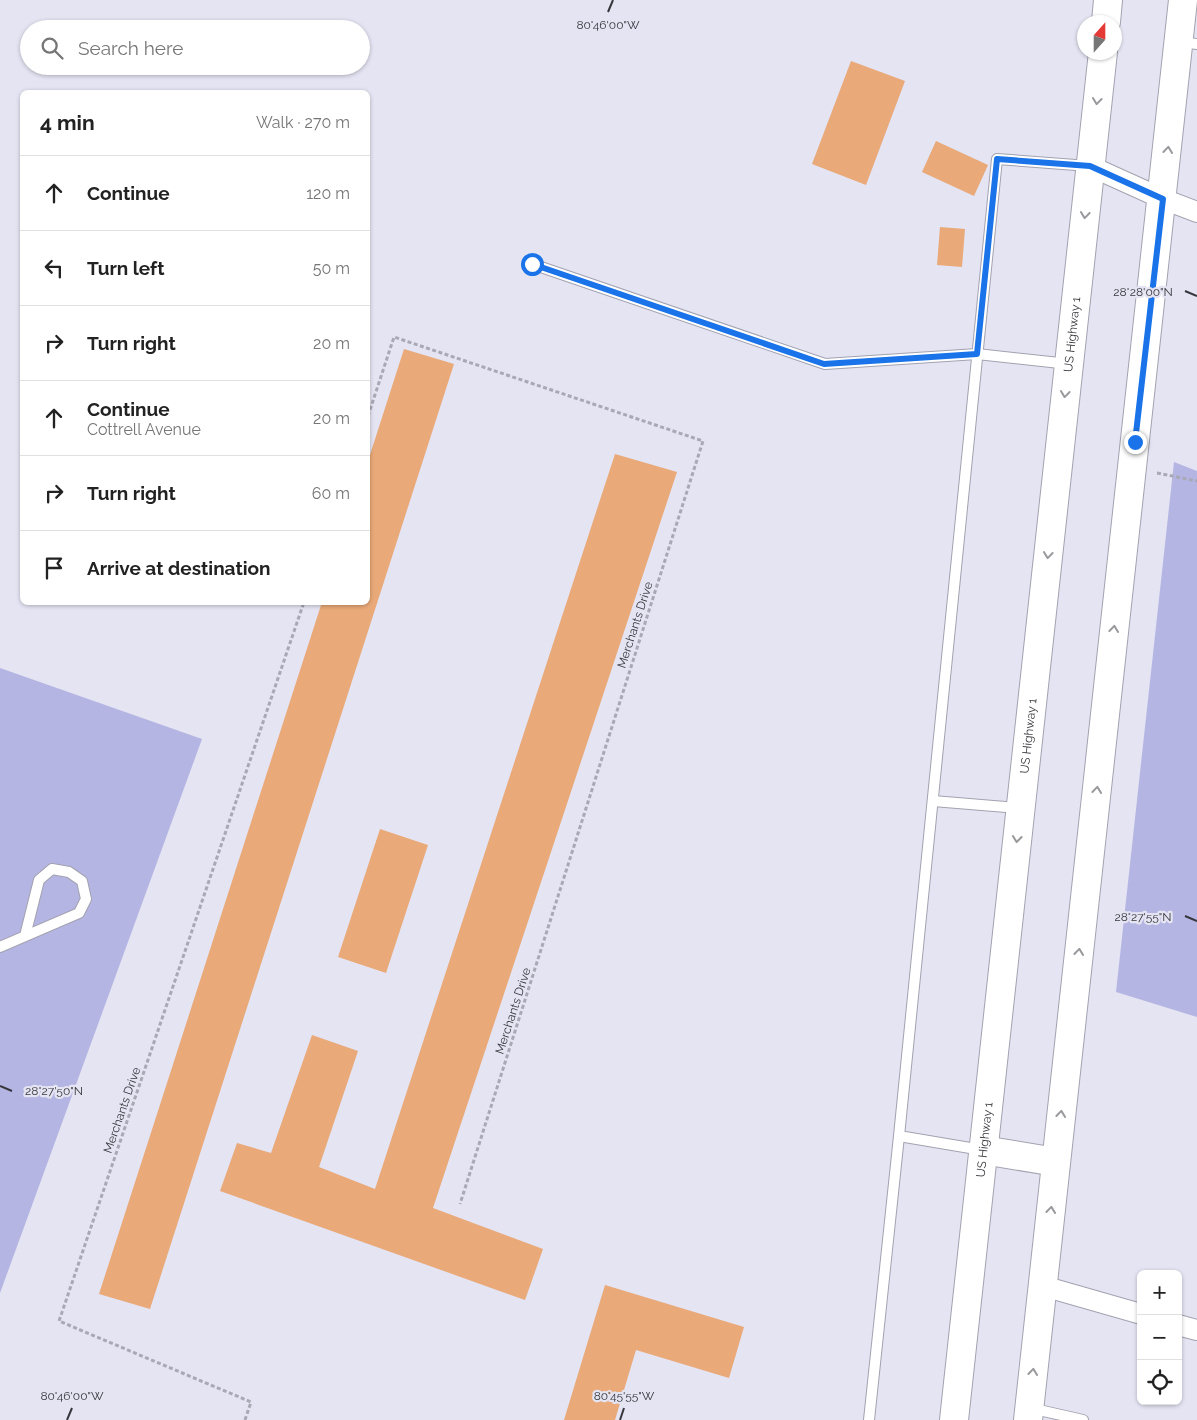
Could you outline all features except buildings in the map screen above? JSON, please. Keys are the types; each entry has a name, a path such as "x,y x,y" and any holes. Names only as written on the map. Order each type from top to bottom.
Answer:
{"main road":[{"path":"1107,15 1108,0"},
{"path":"1029,1414 1163,199 1188,43 1183,0"},
{"name":"US Highway 1","path":"954,1420 1102,60"},
{"path":"983,1150 1056,1162"}],"street":[{"path":"1090,166 1197,212"},
{"path":"1043,1286 1137,1313"},
{"path":"1182,1326 1197,1330"}],"lane":[{"path":"869,1420 997,159 1090,166"},
{"path":"532,264 824,364 977,354 1069,364"},
{"path":"933,801 1020,808"},
{"path":"0,947 79,913 86,899 82,880 69,872 52,869 39,880 25,936"},
{"path":"899,1136 983,1150"},
{"path":"1029,1414 1083,1420"}],"path":[{"name":"Merchants Drive","path":"370,410 394,337 703,441 460,1204"},
{"path":"1132,468 1197,482"},
{"name":"Merchants Drive","path":"245,1420 251,1402 59,1321 303,605"}],"shaded area":[{"path":"1174,462 1197,471 1197,1017 1116,992"},
{"path":"0,668 202,739 0,1293"}],"route":[{"path":"532,264 824,364 977,354 997,159 1090,166 1163,199 1135,442"}]}
